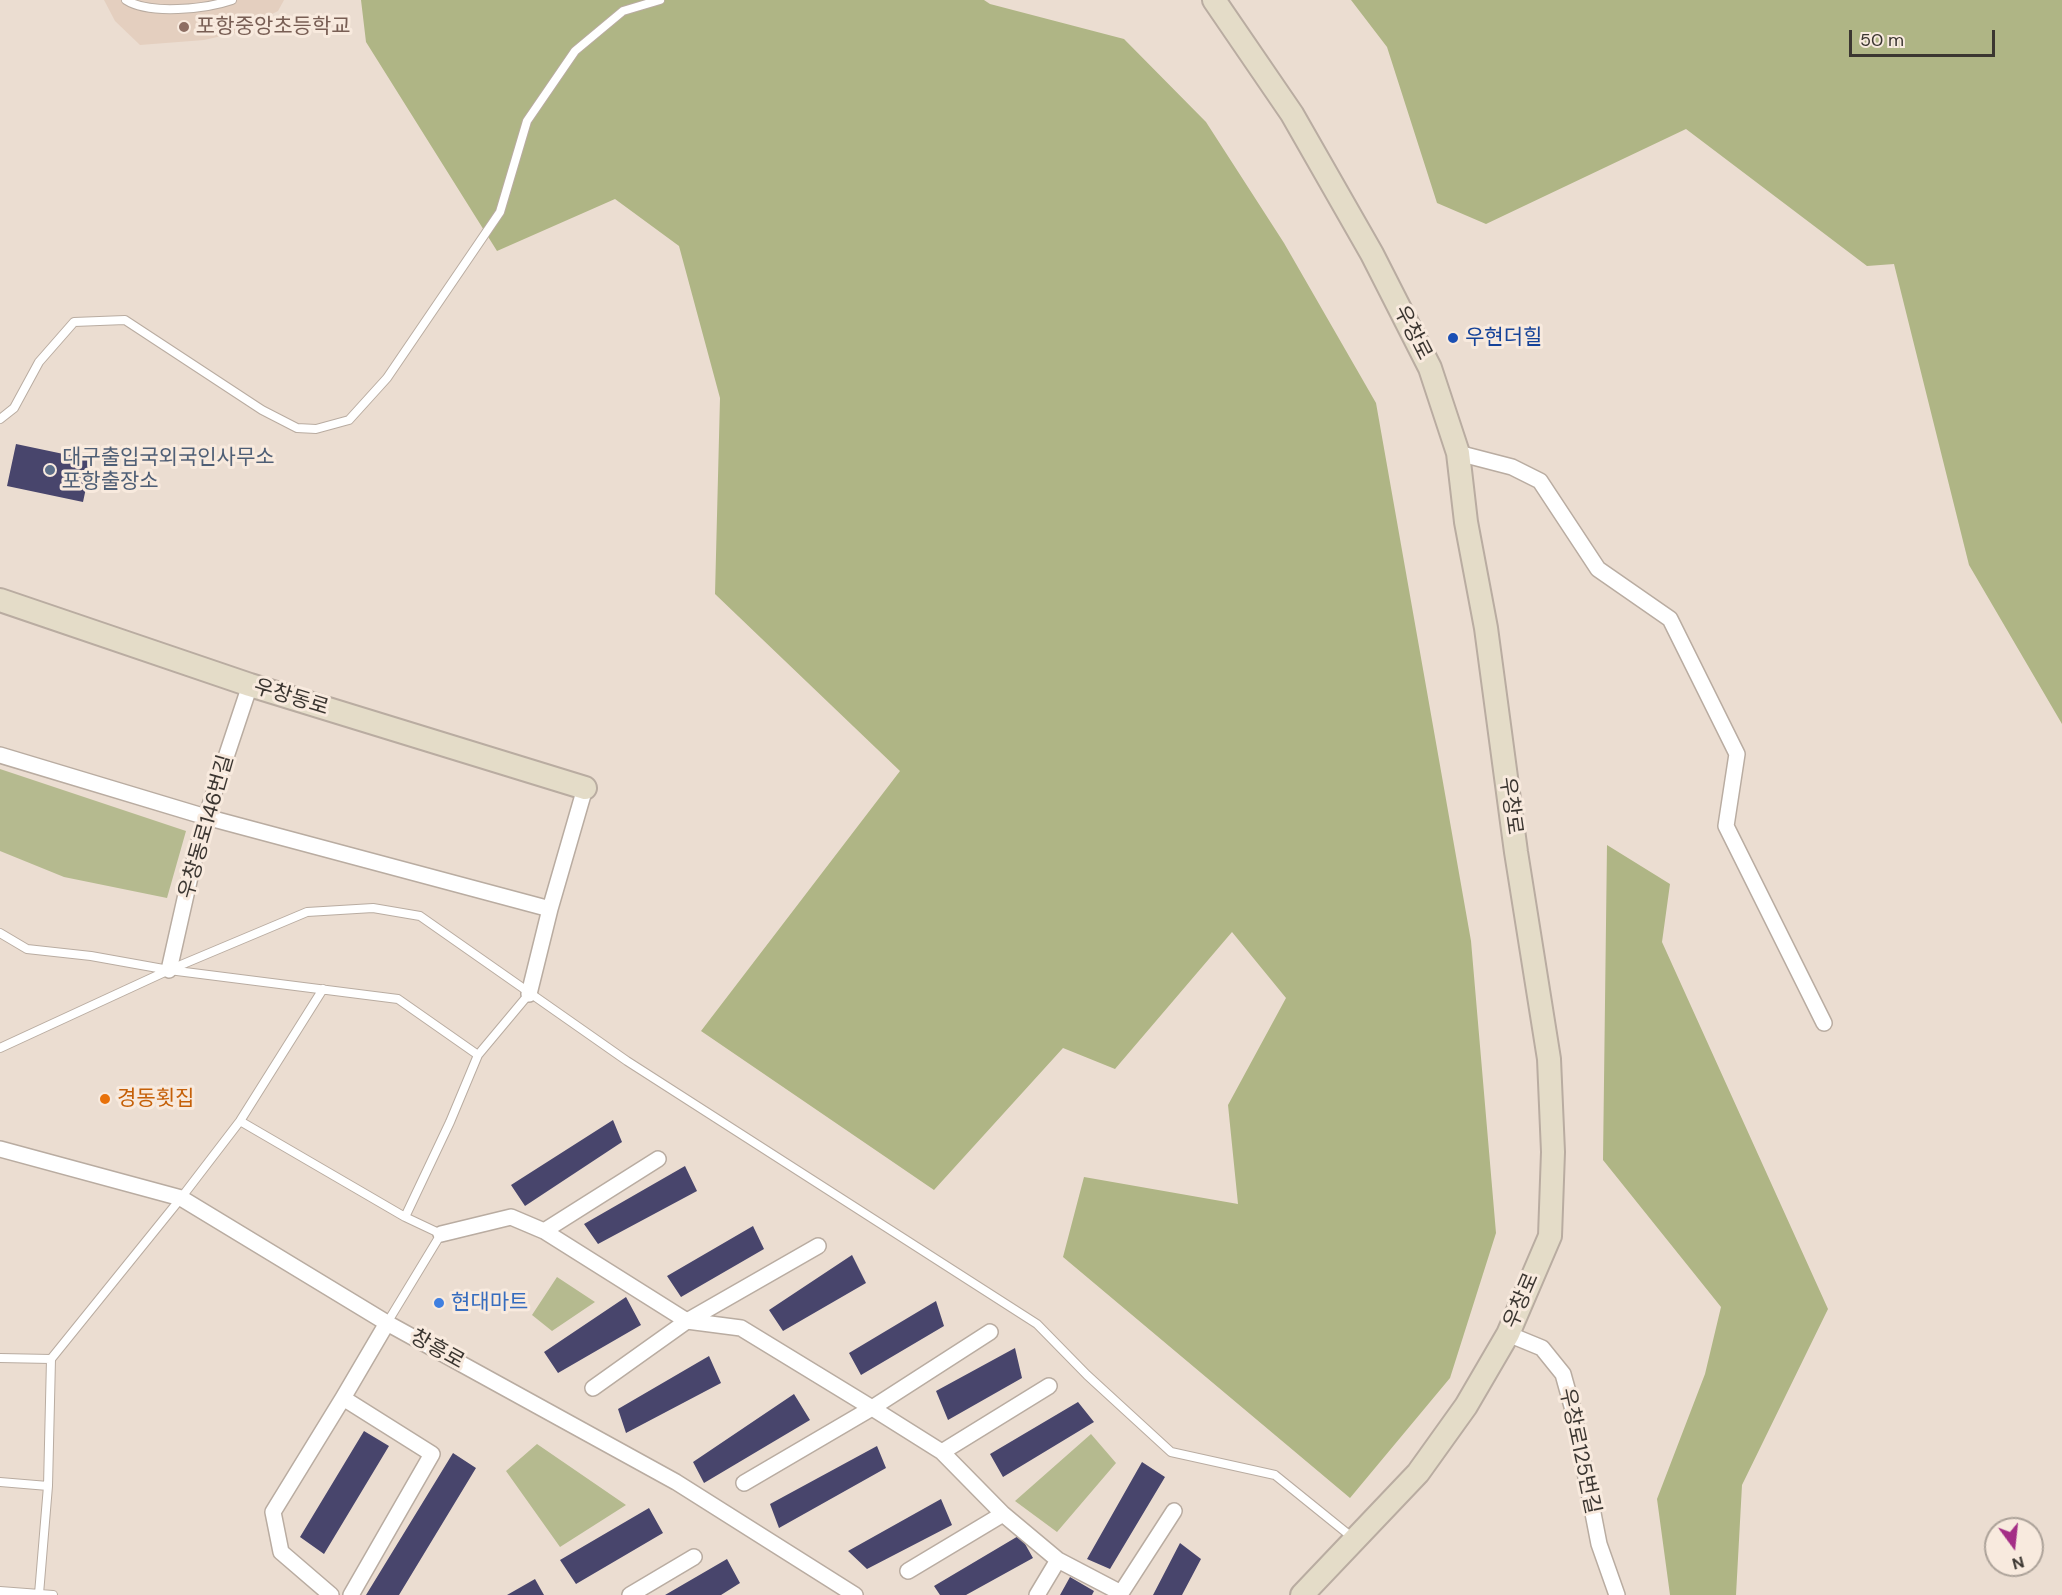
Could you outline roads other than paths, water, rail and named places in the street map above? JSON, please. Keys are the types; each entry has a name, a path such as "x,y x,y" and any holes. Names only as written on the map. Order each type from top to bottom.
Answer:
{"main road":[{"name":"우창로","path":"1214,0 1292,114 1372,254 1430,368 1458,453 1466,522 1486,628 1516,852 1550,1059 1553,1152 1550,1236 1508,1334 1466,1406 1418,1473 1302,1595"},
{"name":"우창동로","path":"0,600 250,685 585,788"}],"street":[{"path":"1458,453 1512,467 1540,481 1598,568 1670,620 1737,754 1726,826 1824,1023"},
{"name":"우창동로146번길","path":"169,970 192,868 250,685"},
{"path":"0,755 207,817 550,909"},
{"path":"529,994 550,909 585,788"},
{"name":"창흥로","path":"0,1149 182,1198 387,1323 676,1482 855,1595"},
{"path":"544,1231 658,1159"},
{"path":"441,1234 511,1217 544,1231 687,1321 741,1328 942,1452 1003,1514 1058,1560 1121,1594 1174,1511"},
{"path":"593,1388 687,1321 818,1246"},
{"path":"331,1595 281,1552 273,1512 387,1323"},
{"path":"744,1483 872,1408 990,1332"},
{"name":"우창로125번길","path":"1508,1334 1542,1348 1563,1374 1573,1410 1599,1544 1617,1595"},
{"path":"942,1452 1049,1386"},
{"path":"343,1398 432,1454 351,1595"},
{"path":"908,1571 1003,1514"},
{"path":"630,1595 694,1557"},
{"path":"1036,1595 1058,1560"}],"lane":[{"path":"126,0 139,7 162,9 203,6 232,0"},
{"path":"0,419 14,408 39,362 74,322 125,320 262,410 297,428 316,429 349,420 387,378 500,212 527,121 575,51 623,11 660,0"},
{"path":"0,1048 169,970 307,912 373,908 420,916 627,1061 1037,1324 1087,1375 1171,1452 1275,1474 1354,1539"},
{"path":"0,933 27,949 91,956 169,970 398,999 478,1056"},
{"path":"39,1594 48,1486 51,1359 182,1198 240,1121 323,989"},
{"path":"405,1217 478,1056 529,994"},
{"path":"240,1121 405,1217 441,1234 387,1323"},
{"path":"0,1358 51,1359"},
{"path":"0,1482 48,1486"},
{"path":"0,1591 53,1595"}],"place":[{"name":"포항중앙초등학교","path":"184,27"},
{"name":"우현더힐","path":"1453,338"},
{"name":"대구출입국외국인사무소 포항출장소","path":"50,470"},
{"name":"경동횟집","path":"105,1099"},
{"name":"현대마트","path":"439,1303"}]}
